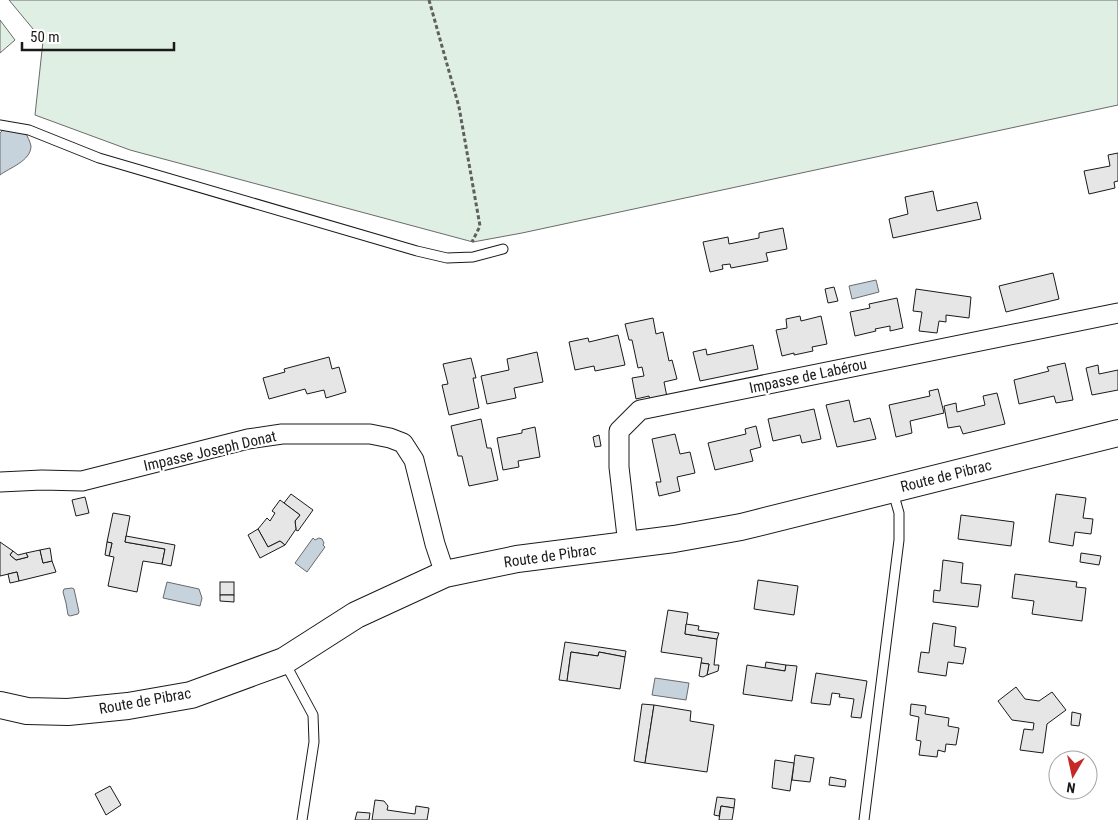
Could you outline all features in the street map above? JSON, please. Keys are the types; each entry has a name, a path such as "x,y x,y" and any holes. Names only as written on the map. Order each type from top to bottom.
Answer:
{"main road":[{"name":"Route de Pibrac","path":"0,705 27,711 68,712 128,706 191,695 284,661 356,615 444,574 518,560 741,528 1118,432"}],"street":[{"name":"Impasse de Labérou","path":"628,545 619,467 619,431 640,410 1118,313"},
{"name":"Impasse Joseph Donat","path":"0,482 82,481 248,439 282,434 370,434 390,438 403,443 414,460 444,574"}],"lane":[{"path":"0,124 29,130 99,158 417,251 447,258 473,258 503,249"},
{"path":"864,820 899,540 899,513 893,489"},
{"path":"284,661 313,715 314,742 302,820"}],"path":[{"path":"429,0 458,107 480,226 469,249 447,258"}],"green space":[{"path":"9,0 1118,0 1118,105 473,242 130,150 35,115 43,41"},
{"path":"0,20 15,40 0,53"}],"shaded area":[{"path":"4,129 25,131 31,146 24,160 0,175 0,133"},
{"path":"876,280 879,292 852,299 849,286"},
{"path":"313,538 315,540 322,539 325,547 307,572 295,563"},
{"path":"167,582 199,589 202,598 200,606 163,598"},
{"path":"64,589 74,589 79,612 70,616 68,615 63,592"},
{"path":"655,678 689,683 686,700 652,695"}],"building":[{"path":"1118,153 1118,181 1114,182 1115,188 1089,194 1084,171 1110,166 1108,155"},
{"path":"933,191 937,211 977,202 981,219 893,238 889,219 908,214 905,197"},
{"path":"783,228 787,249 766,253 768,261 731,268 730,264 722,265 723,269 710,272 703,242 728,237 729,244 759,238 759,233"},
{"path":"1053,273 1059,299 1006,312 999,286"},
{"path":"834,287 838,301 828,303 825,289"},
{"path":"916,289 971,297 969,318 946,315 946,322 939,321 937,333 919,331 922,312 913,311"},
{"path":"897,298 903,328 890,331 890,326 855,336 850,312 870,308 869,304"},
{"path":"800,316 801,321 821,316 827,344 812,347 813,351 782,356 776,330 787,328 786,319"},
{"path":"653,318 656,334 663,332 669,361 672,360 677,379 664,382 667,397 650,400 649,396 636,399 632,378 644,376 642,367 638,368 632,340 629,340 625,324"},
{"path":"618,335 625,365 595,371 594,366 575,370 569,342 588,338 589,342"},
{"path":"753,345 758,369 700,381 693,352 706,349 707,355"},
{"path":"537,352 543,382 514,388 516,398 487,404 481,376 509,370 507,359"},
{"path":"329,357 332,369 339,367 346,392 326,398 324,390 307,394 305,389 269,399 263,378 285,372 284,369"},
{"path":"471,358 476,378 473,378 479,408 449,415 442,385 448,384 443,364"},
{"path":"1065,363 1073,400 1056,403 1054,396 1019,404 1014,380 1049,371 1047,367"},
{"path":"1098,365 1099,374 1118,370 1118,390 1092,395 1086,368"},
{"path":"938,389 944,413 910,421 912,433 896,437 889,405 930,396 929,391"},
{"path":"997,393 1005,424 963,434 960,426 948,428 944,406 956,403 957,412 985,405 983,396"},
{"path":"849,400 854,422 870,418 876,439 837,447 826,405"},
{"path":"814,409 821,439 802,443 800,435 773,441 768,419"},
{"path":"481,419 487,448 491,448 498,480 469,486 462,456 458,456 451,426"},
{"path":"756,426 761,447 750,450 753,461 715,470 708,443 746,434 745,429"},
{"path":"535,427 540,457 518,461 519,467 503,470 497,438 522,433 522,430"},
{"path":"675,434 680,454 690,452 695,473 677,477 680,491 659,496 656,482 661,482 652,439"},
{"path":"599,435 601,446 595,447 593,437"},
{"path":"291,494 313,510 298,531 296,530 295,521 300,515 284,503"},
{"path":"1056,494 1086,498 1083,518 1093,519 1091,534 1075,532 1073,546 1049,542"},
{"path":"85,497 89,513 76,516 72,500"},
{"path":"280,500 300,515 295,521 296,529 285,545 280,541 268,547 258,529 267,518 270,521 275,513 272,511"},
{"path":"113,513 130,516 125,542 165,549 162,564 143,561 137,592 108,586 114,557 109,556 112,543 107,542"},
{"path":"961,515 1014,522 1011,546 958,539"},
{"path":"258,529 268,547 280,541 285,545 260,558 248,535"},
{"path":"126,536 175,545 171,566 162,564 165,549 125,542"},
{"path":"0,542 13,551 10,555 16,560 28,557 26,553 40,550 43,563 52,561 56,572 19,581 17,572 0,576"},
{"path":"107,542 112,543 109,556 105,555"},
{"path":"50,548 52,561 43,563 40,550"},
{"path":"13,551 18,555 26,553 28,557 16,560 10,555"},
{"path":"1081,553 1101,556 1099,565 1080,562"},
{"path":"943,560 963,563 961,583 981,585 978,607 933,602 934,590 940,591"},
{"path":"17,572 19,581 10,583 8,574"},
{"path":"1015,574 1077,582 1076,587 1086,588 1082,621 1032,614 1034,601 1012,598"},
{"path":"758,580 798,586 794,615 754,609"},
{"path":"220,582 234,582 234,595 220,595"},
{"path":"220,595 234,595 234,602 220,601"},
{"path":"668,610 688,613 685,634 717,639 714,665 719,665 718,671 707,675 709,664 701,663 702,658 661,652"},
{"path":"933,623 956,627 954,646 966,648 963,664 948,662 946,676 918,672 921,652 929,653"},
{"path":"686,624 699,626 698,630 719,633 717,639 685,634"},
{"path":"565,642 626,651 625,657 599,652 598,656 571,652 567,681 559,680"},
{"path":"571,652 598,656 599,652 625,657 620,689 567,681"},
{"path":"766,662 786,665 785,671 765,668"},
{"path":"701,663 709,664 707,675 703,677 699,676"},
{"path":"747,665 785,671 786,665 797,666 792,701 743,694"},
{"path":"816,673 867,681 861,718 851,717 854,699 839,697 840,694 832,693 830,705 811,703"},
{"path":"1016,687 1025,699 1039,701 1052,692 1066,710 1047,724 1043,753 1020,750 1024,729 1033,730 1034,723 1012,720 998,701"},
{"path":"642,704 654,705 645,763 634,761"},
{"path":"911,704 926,706 925,714 949,718 948,726 959,728 956,745 946,744 945,752 938,750 937,757 919,755 921,741 916,740 919,717 910,715"},
{"path":"654,705 691,711 690,721 714,725 707,772 645,763"},
{"path":"1072,712 1081,714 1079,726 1071,725"},
{"path":"795,755 814,758 810,782 792,780"},
{"path":"775,760 794,763 790,791 772,788"},
{"path":"830,777 846,780 845,787 829,785"},
{"path":"110,786 121,805 106,815 95,794"},
{"path":"717,797 735,799 734,808 721,806 719,816 714,815"},
{"path":"375,800 384,801 388,806 387,810 415,814 416,806 429,808 427,820 372,820"},
{"path":"721,806 734,808 732,820 719,820"},
{"path":"357,812 370,813 369,820 355,820"}]}
